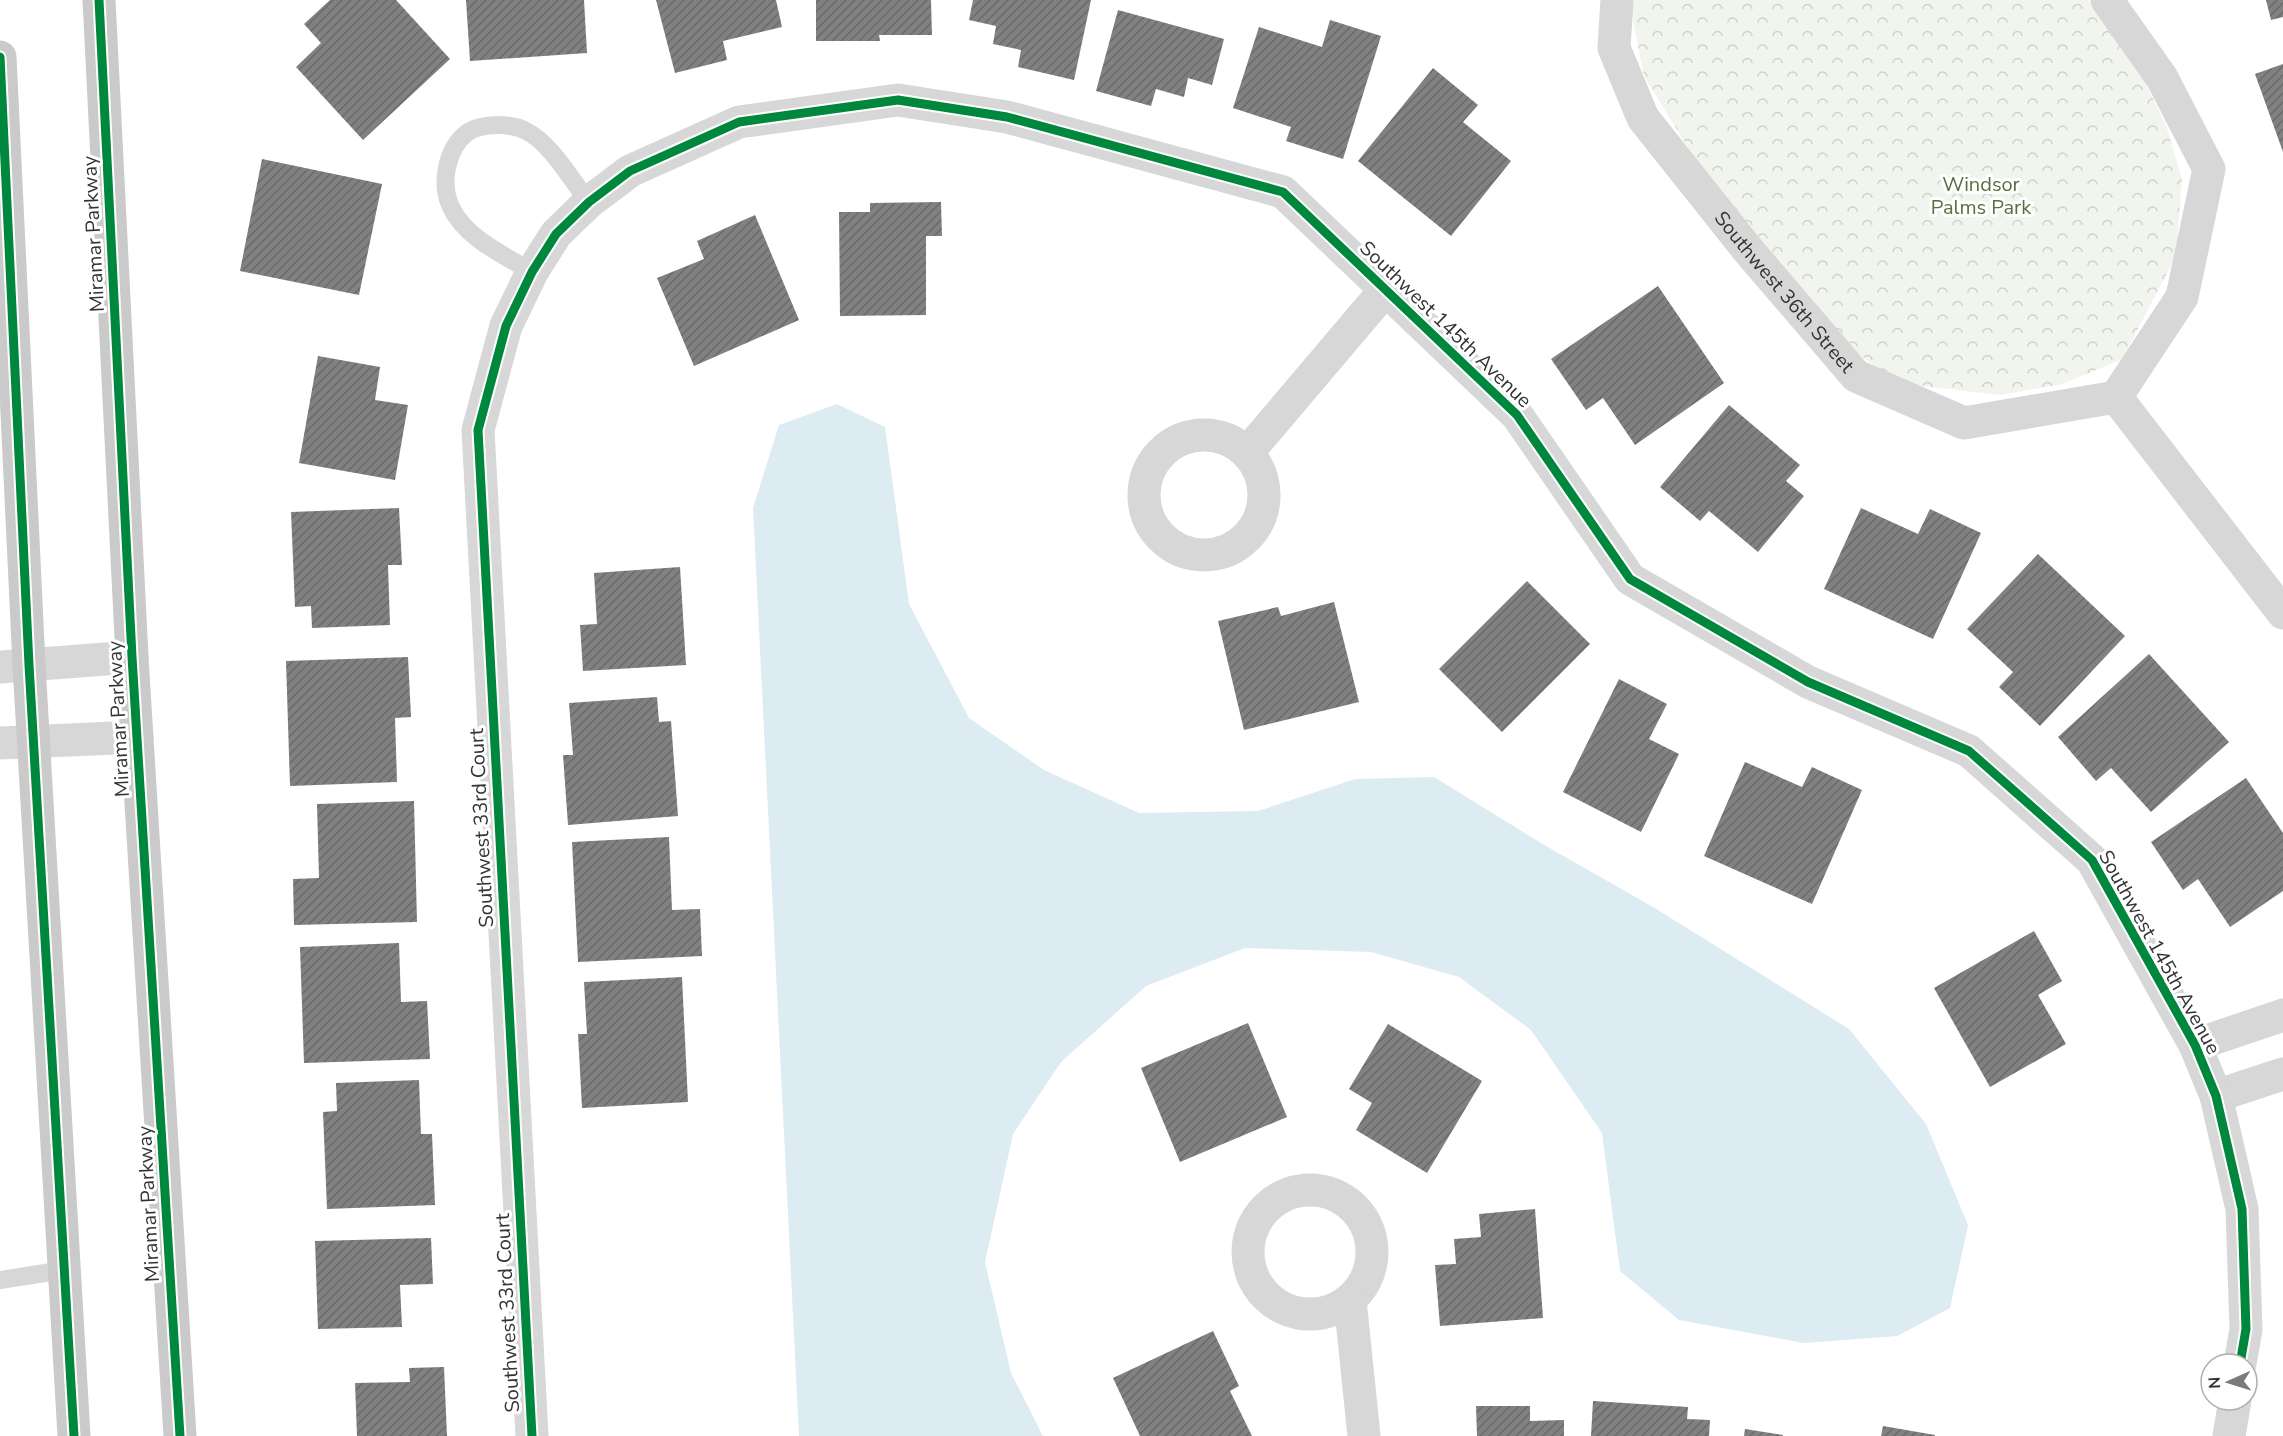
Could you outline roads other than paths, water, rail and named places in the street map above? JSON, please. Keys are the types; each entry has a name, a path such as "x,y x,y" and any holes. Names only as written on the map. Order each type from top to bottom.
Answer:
{"main road":[{"name":"Miramar Parkway","path":"99,0 132,657 180,1436"},
{"path":"0,57 15,666 34,740 74,1436"}],"street":[{"name":"Southwest 36th Street","path":"1617,0 1614,48 1643,118 1748,250 1856,376 1964,423 2116,397"},
{"path":"2107,0 2162,78 2209,169 2182,297 2116,397 2283,614"},
{"name":"Southwest 145th Avenue","path":"556,234 589,202 630,171 739,122 898,100 1007,117 1283,192 1517,415 1630,579 1808,682 1969,751 2091,860 2195,1045 2216,1096 2242,1209 2246,1329 2242,1352"},
{"name":"Southwest 33rd Court","path":"532,1436 478,430 506,326 532,272 556,234"},
{"path":"1247,453 1386,289"},
{"path":"15,666 132,657"},
{"path":"0,742 137,737"},
{"path":"2195,1045 2283,1015"},
{"path":"2216,1096 2283,1074"},
{"path":"1350,1300 1364,1436"},
{"path":"2229,1436 2233,1412"}],"lane":[{"path":"532,272 481,240 462,225 450,206 445,181 447,165 456,147 469,132 482,128 500,125 524,129 540,140 589,202"},
{"path":"0,1280 64,1270"}],"park label":[{"name":"Windsor Palms Park","path":"1981,196"}]}
